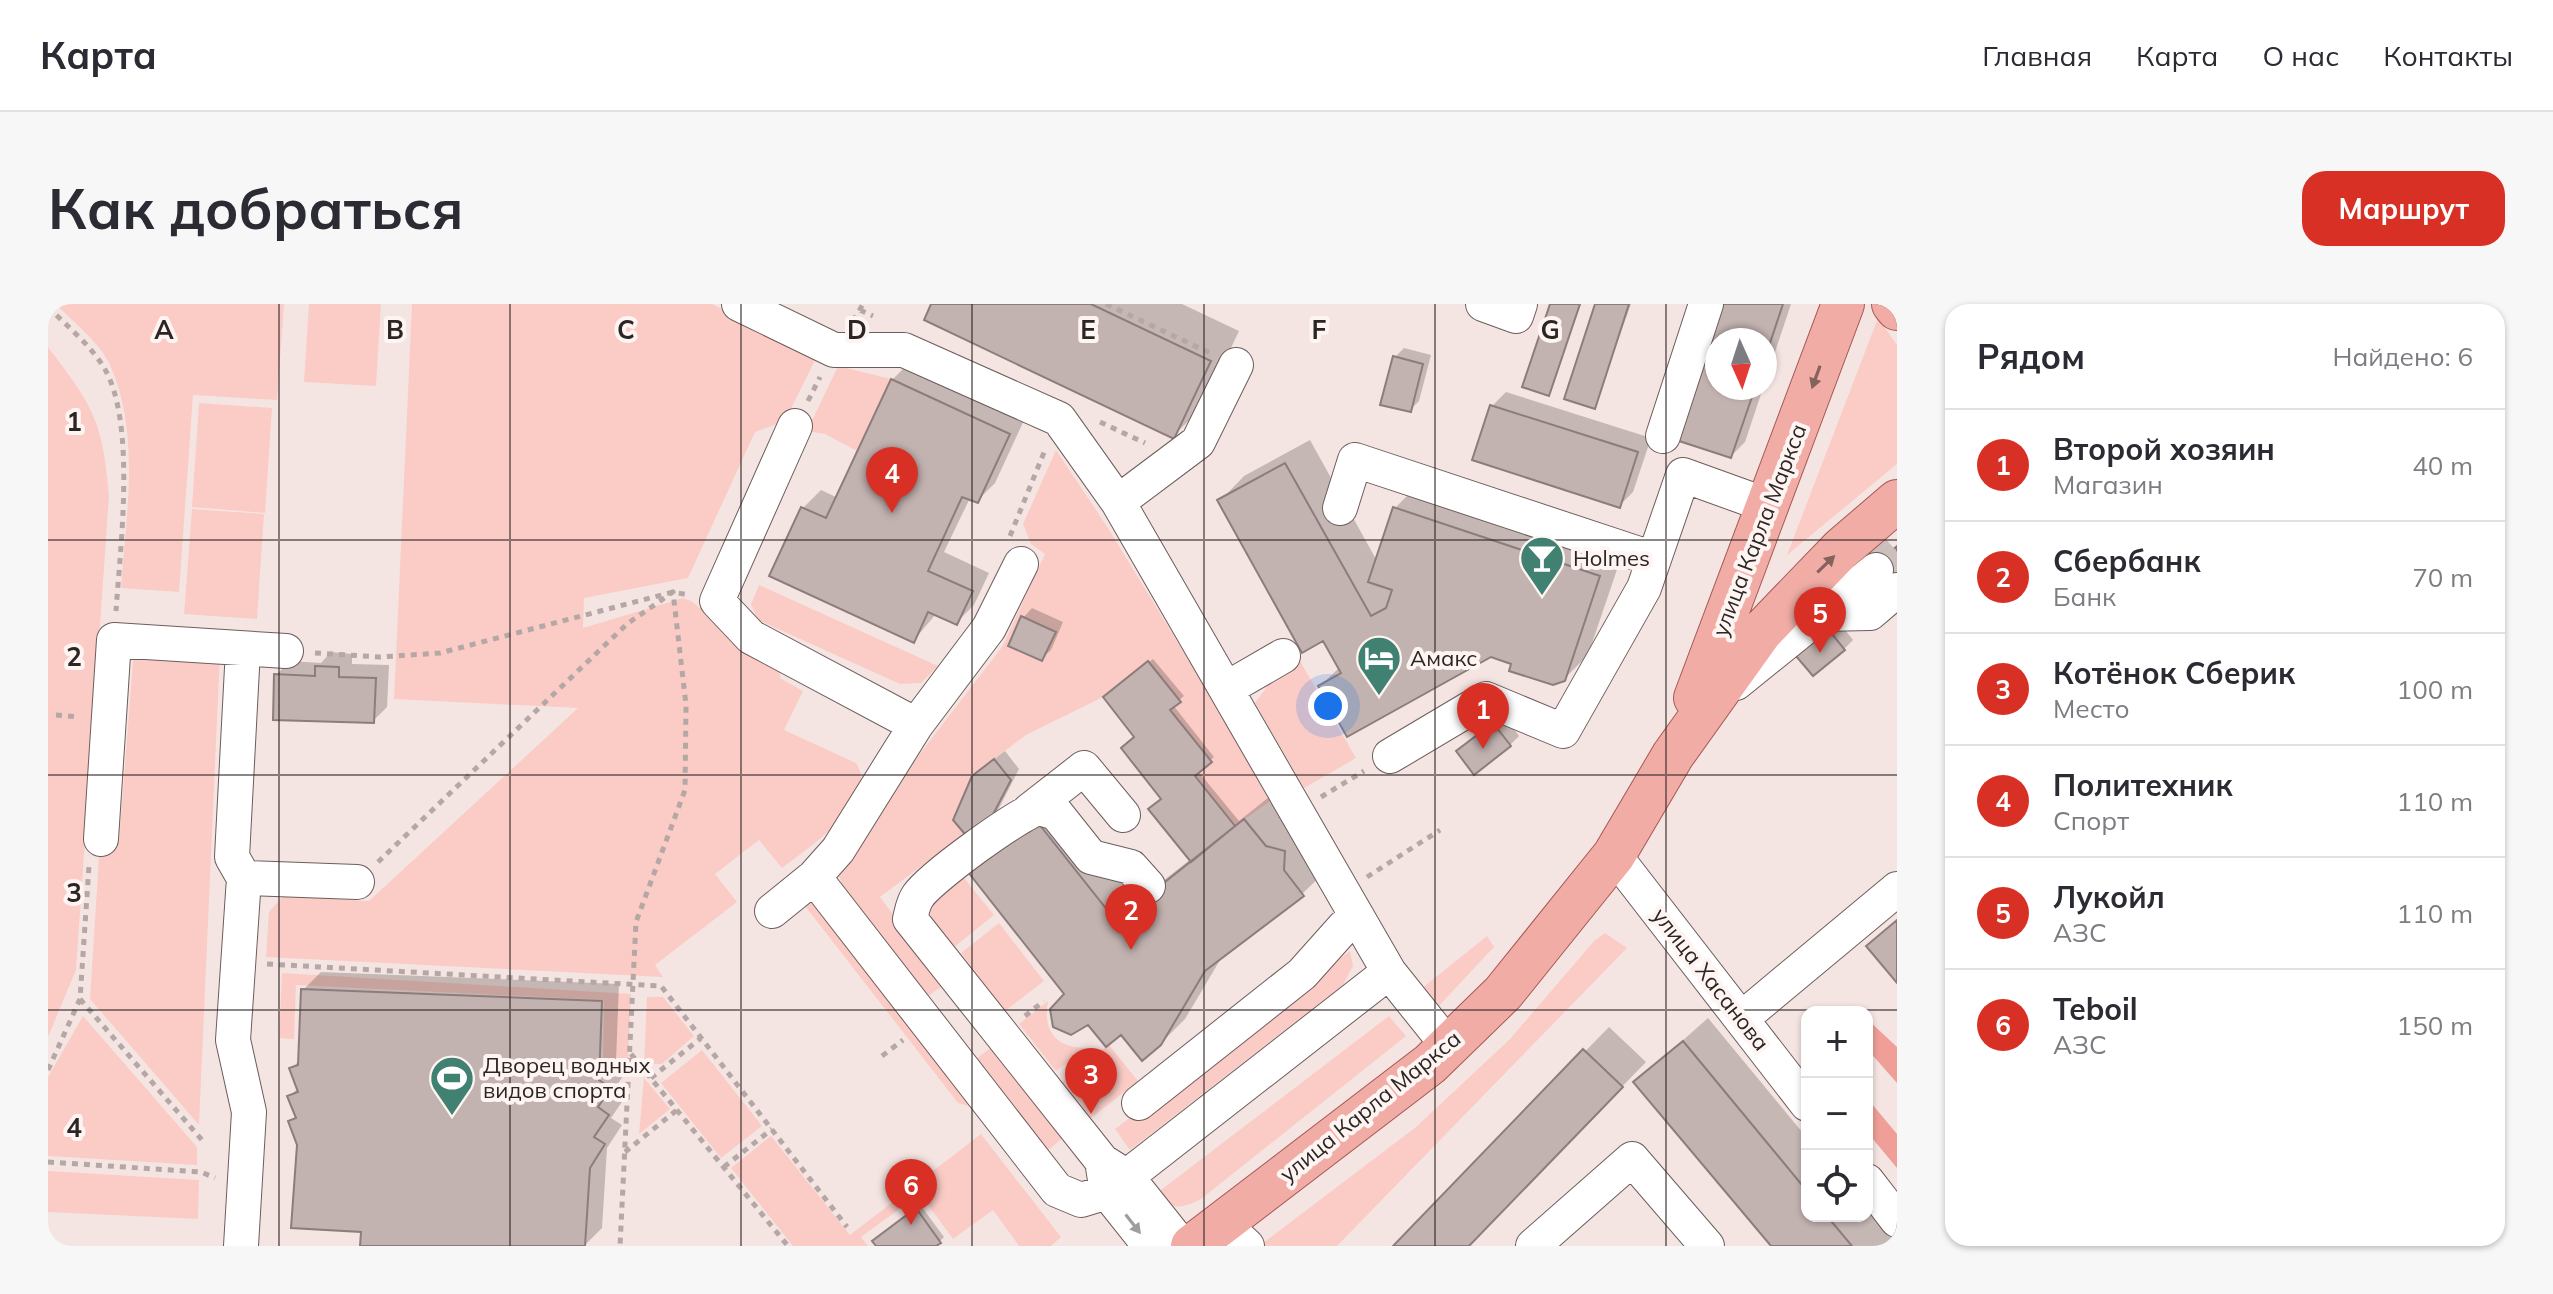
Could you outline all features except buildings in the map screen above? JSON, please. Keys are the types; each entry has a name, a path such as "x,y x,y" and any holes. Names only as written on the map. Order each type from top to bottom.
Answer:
{"main road":[{"name":"улица Карла Маркса","path":"1673,755 1843,304"},
{"path":"1893,304 1897,309"},
{"name":"улица Карла Маркса","path":"1220,1238 1449,1047 1503,993 1614,855 1673,755 1785,603 1897,501"}],"street":[{"path":"739,304 834,350 904,350 1059,419 1118,502 1389,972 1449,1047"},
{"path":"1483,304 1516,316 1520,304"},
{"path":"1663,436 1706,304"},
{"path":"1118,502 1198,442 1236,365"},
{"path":"795,426 717,601 751,637 916,725"},
{"path":"1340,508 1355,460 1654,559"},
{"path":"1390,756 1486,699 1563,731 1644,588 1683,475 1769,506"},
{"path":"772,911 814,877 838,850 916,725 989,628 1021,564"},
{"path":"1708,706 1821,614 1886,580"},
{"path":"101,839 114,640 286,651"},
{"path":"241,1246 249,1112 233,1040 244,878 232,857 243,649"},
{"path":"1226,689 1283,656"},
{"path":"1123,815 1084,768 926,886 917,896 910,919 1112,1177 1182,1246"},
{"path":"1029,811 1046,808 1056,813 1091,857 1131,867 1148,886"},
{"name":"улица Хасанова","path":"1614,855 1801,1096"},
{"path":"814,877 1057,1190 1081,1200 1389,972"},
{"path":"244,878 357,882"},
{"path":"1741,1019 1897,889"},
{"path":"1139,1103 1302,974 1344,927 1351,906"},
{"path":"1533,1246 1632,1159 1707,1246"},
{"path":"1112,1177 1150,1246"},
{"path":"1873,1189 1897,1220"}],"path":[{"path":"1106,304 1236,365"},
{"path":"48,307 104,366 119,409 124,490 114,640"},
{"path":"795,426 834,350"},
{"path":"1021,564 1008,533 1059,419"},
{"path":"357,882 627,624 673,592"},
{"path":"620,1246 636,922 685,790 686,705 673,592"},
{"path":"286,651 380,657 440,653 673,592 682,593"},
{"path":"1351,906 1440,830"},
{"path":"48,1070 80,999 89,859 101,839"},
{"path":"238,963 661,986 847,1227"},
{"path":"80,999 202,1140"},
{"path":"651,1078 701,1038"},
{"path":"631,1054 788,1246"},
{"path":"625,1153 677,1110"},
{"path":"724,1167 772,1129"},
{"path":"48,1162 201,1172 245,1192"}],"shaded area":[{"path":"56,304 284,304 277,400 193,395 179,592 121,588 129,474 125,417 119,389 99,347"},
{"path":"309,304 381,304 376,386 304,382"},
{"path":"412,304 712,304 817,356 785,421 755,432 688,578 584,598 583,628 683,598 691,601 780,670 780,678 803,691 784,730 856,763 861,777 859,792 838,822 782,868 759,840 715,874 737,902 655,965 663,977 266,957 269,912 283,896 369,901 578,708 394,699"},
{"path":"1878,318 1897,345 1897,464 1787,555"},
{"path":"48,347 76,385 93,416 103,449 109,496 76,970 48,1037"},
{"path":"838,366 891,379 857,451 825,434 807,431"},
{"path":"199,403 272,408 265,513 192,507"},
{"path":"1056,450 1108,528 1273,799 1235,826 1195,776 1170,710 1180,702 1148,661 1103,697 1026,735 972,776 953,819 964,834 880,897 945,984 927,997 844,890 839,876 899,781 1002,647 1045,554 1031,544 1023,524"},
{"path":"192,509 264,514 257,619 184,614"},
{"path":"759,585 938,666 921,683 900,684 758,620 751,604"},
{"path":"134,648 220,653 199,1125 90,999 100,841 119,842"},
{"path":"1300,661 1356,758 1304,788 1255,703 1275,676"},
{"path":"960,873 994,915 953,948 931,919 930,904"},
{"path":"807,892 972,1104 958,1103 802,902"},
{"path":"999,923 1044,981 1005,1011 961,953"},
{"path":"1605,933 1627,948 1337,1246 1259,1246 1416,1127 1510,1039 1594,941"},
{"path":"1487,936 1494,947 1437,1008 1421,989"},
{"path":"1350,951 1353,966 1343,985 1130,1150 1115,1129"},
{"path":"282,973 631,994 628,1060 603,1059 604,1000 296,985 294,1039 279,1038"},
{"path":"647,997 663,997 694,1036 662,1064 644,1064"},
{"path":"1048,1001 1047,1021 1053,1035 1066,1044 1085,1048 1056,1071 1019,1024"},
{"path":"83,1016 197,1147 197,1165 48,1156 48,1077"},
{"path":"1389,1016 1406,1036 1201,1199 1176,1206 1165,1204 1153,1196"},
{"path":"1873,1025 1897,1047 1897,1083 1873,1056"},
{"path":"1109,1045 1138,1081 1091,1118 1062,1082"},
{"path":"993,1046 1064,1137 1047,1151 976,1059"},
{"path":"702,1050 762,1126 721,1158 661,1083"},
{"path":"644,1078 670,1109 639,1134"},
{"path":"1873,1105 1897,1134 1897,1168 1873,1139"},
{"path":"981,1134 1061,1237 1051,1246 1019,1246 993,1210 953,1239 920,1194 861,1237 868,1246 793,1246 731,1168 771,1136 850,1235"},
{"path":"48,1171 199,1180 198,1219 48,1212"}],"tunnel":[{"path":"1876,570 1897,552"}],"place":[{"name":"Политехник","path":"892,513"},
{"name":"Holmes","path":"1542,597"},
{"name":"Лукойл","path":"1820,653"},
{"name":"Амакс","path":"1379,697"},
{"name":"Второй хозяин","path":"1483,749"},
{"name":"Сбербанк","path":"1131,950"},
{"name":"Котёнок Сберик","path":"1091,1114"},
{"name":"Дворец водных видов спорта","path":"452,1117"},
{"name":"Teboil","path":"911,1225"}]}
